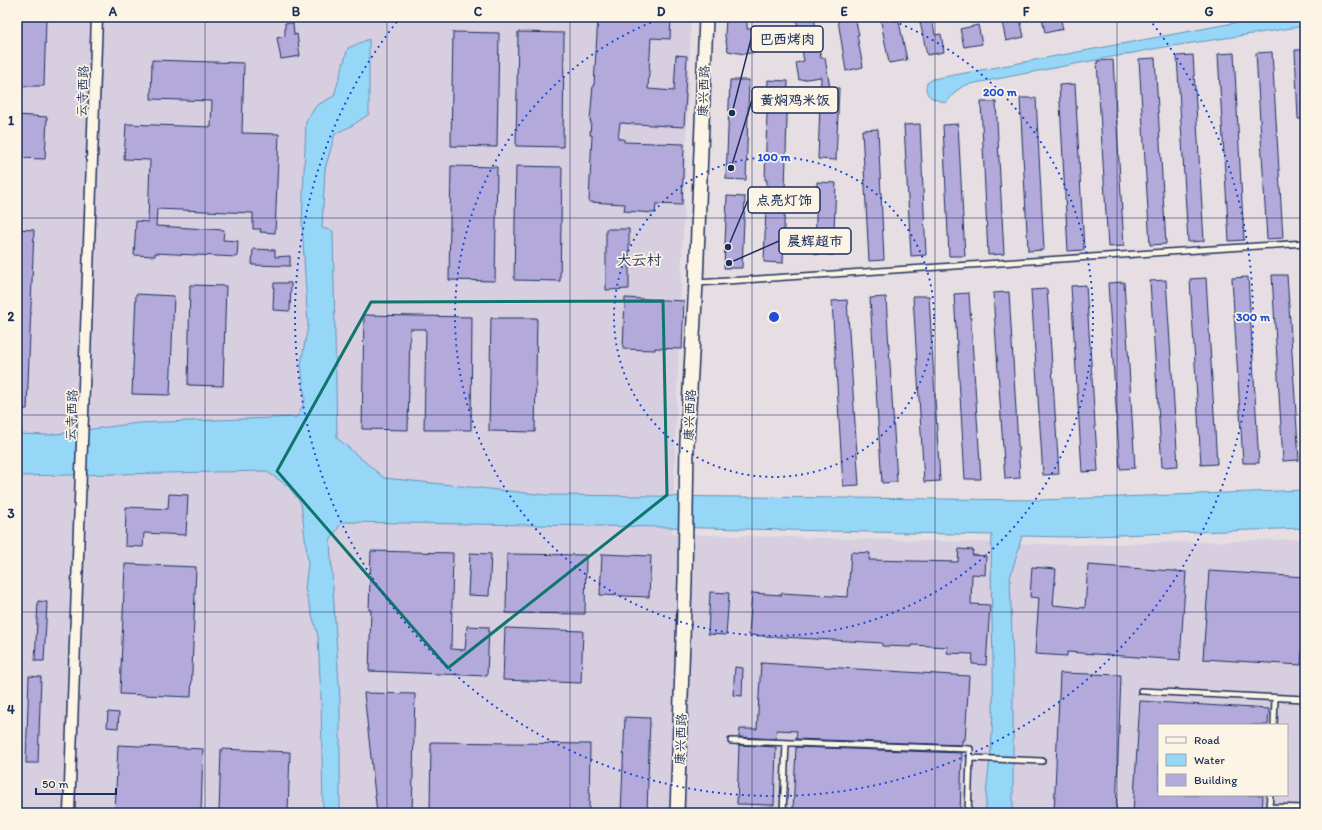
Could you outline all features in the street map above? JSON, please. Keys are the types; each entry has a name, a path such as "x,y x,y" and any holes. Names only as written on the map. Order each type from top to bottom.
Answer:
{"street":[{"name":"云寺西路","path":"69,813 97,17"},
{"name":"康兴西路","path":"677,813 688,442 696,283 706,17"}],"lane":[{"path":"696,283 1305,243"},
{"path":"1141,691 1305,699"},
{"path":"1274,724 1275,698"},
{"path":"731,741 970,749 968,813"},
{"path":"783,813 786,743"},
{"path":"970,758 1042,761"},
{"path":"1270,796 1269,807 1304,808"}],"highlighted area":[{"path":"663,301 667,495 448,668 277,471 371,302"}],"shaded area":[{"path":"17,17 691,17 672,534 1078,545 1305,539 1305,813 17,813"}],"water":[{"path":"1266,17 1305,17 1305,26 1159,48 965,85 956,91 946,103 934,99 928,95 926,88 927,83 933,79"},
{"path":"369,39 369,114 353,125 335,134 325,169 322,228 333,231 337,438 384,478 546,495 1041,500 1305,490 1305,528 1065,537 1022,536 1010,578 1013,668 1013,813 986,813 986,793 993,709 991,585 992,535 665,527 342,522 330,541 340,700 340,813 323,813 321,699 318,636 305,589 308,563 301,503 288,486 266,471 17,476 17,434 48,435 138,423 297,417 305,401 301,363 308,326 302,223 306,122 316,106 334,96 348,48"}],"building":[{"path":"598,17 671,17 670,39 651,38 648,89 674,91 676,55 687,56 684,127 620,123 618,139 624,139 624,142 684,144 682,205 656,204 655,213 624,211 625,204 589,202 592,135 590,135 590,121 594,85"},
{"path":"726,17 747,17 747,29 776,27 777,49 744,54 728,51 725,36"},
{"path":"796,17 814,17 821,58 825,58 830,88 839,88 836,160 818,159 821,77 799,80 796,63 804,61"},
{"path":"855,17 863,67 846,71 838,20"},
{"path":"880,17 898,17 907,60 889,63"},
{"path":"919,17 932,17 935,35 941,34 944,52 927,55"},
{"path":"1042,17 1060,17 1063,29 1045,33"},
{"path":"17,18 46,18 44,86 17,86"},
{"path":"1020,19 1024,37 1006,41 1002,22"},
{"path":"285,23 293,23 294,35 297,34 300,56 281,59 277,38 285,36"},
{"path":"978,25 982,44 964,47 960,29"},
{"path":"453,32 499,33 497,147 451,146"},
{"path":"518,32 564,33 563,147 516,146"},
{"path":"1295,50 1305,50 1305,119 1298,119"},
{"path":"1272,52 1283,238 1267,239 1256,53"},
{"path":"1234,53 1244,240 1229,241 1218,54"},
{"path":"1193,55 1204,241 1188,242 1177,56"},
{"path":"1155,58 1166,244 1150,245 1139,59"},
{"path":"152,60 244,63 242,133 279,134 275,233 260,232 261,229 253,229 253,213 157,209 156,226 224,230 223,240 238,241 237,257 155,253 155,256 134,255 136,221 148,222 150,160 124,159 126,124 211,127 212,101 151,99"},
{"path":"1113,60 1124,246 1108,247 1097,61"},
{"path":"730,80 749,80 746,180 726,179"},
{"path":"768,80 788,81 783,263 764,262"},
{"path":"1075,84 1084,250 1068,251 1059,85"},
{"path":"1020,98 1036,98 1044,250 1028,251"},
{"path":"981,102 996,102 1004,254 988,255"},
{"path":"17,115 47,117 45,159 17,158"},
{"path":"920,124 926,255 911,256 904,125"},
{"path":"958,124 965,256 949,256 943,125"},
{"path":"878,129 884,260 869,261 862,130"},
{"path":"451,166 497,167 495,281 449,280"},
{"path":"516,166 562,167 560,281 514,280"},
{"path":"817,182 836,183 833,255 815,254"},
{"path":"727,196 745,197 742,268 724,268"},
{"path":"17,229 34,230 27,409 17,409"},
{"path":"606,229 629,229 629,289 606,290"},
{"path":"253,249 275,250 275,257 290,256 290,266 252,265"},
{"path":"1272,275 1287,275 1299,460 1283,461"},
{"path":"1248,277 1259,463 1243,463 1232,278"},
{"path":"1206,278 1217,464 1201,465 1190,279"},
{"path":"1166,280 1178,466 1162,467 1150,281"},
{"path":"1124,282 1135,468 1120,469 1108,283"},
{"path":"274,283 291,283 290,311 273,310"},
{"path":"190,285 226,286 223,386 188,385"},
{"path":"1086,285 1098,471 1082,472 1071,286"},
{"path":"1047,289 1059,474 1043,475 1031,290"},
{"path":"1009,292 1020,478 1005,479 993,293"},
{"path":"969,293 981,479 965,479 954,294"},
{"path":"136,294 174,296 170,395 132,394"},
{"path":"913,296 929,296 940,481 924,482"},
{"path":"886,297 897,482 882,483 870,298"},
{"path":"625,298 684,301 682,349 623,349"},
{"path":"847,300 859,485 843,486 832,301"},
{"path":"364,315 472,317 471,430 424,430 426,329 410,329 408,430 362,429"},
{"path":"491,318 537,318 535,432 489,431"},
{"path":"169,494 188,495 186,535 144,533 143,547 125,546 126,507 168,509"},
{"path":"959,549 973,550 972,555 986,556 985,575 972,574 971,604 990,605 986,665 972,664 973,654 947,653 948,647 912,645 912,647 882,646 882,643 749,635 752,593 782,595 782,593 848,597 851,552 870,553 869,560 958,562"},
{"path":"371,551 453,553 451,649 465,650 467,626 489,627 487,676 369,671"},
{"path":"470,553 491,554 489,596 468,595"},
{"path":"507,554 586,555 585,614 506,613"},
{"path":"602,554 651,556 649,597 600,595"},
{"path":"125,564 196,567 191,697 120,694"},
{"path":"1088,565 1186,572 1180,660 1067,652 1067,656 1035,654 1039,598 1030,597 1032,567 1056,569 1053,605 1085,608"},
{"path":"1209,571 1305,577 1301,665 1203,659"},
{"path":"710,592 729,593 726,635 708,634"},
{"path":"38,601 47,602 44,661 35,661"},
{"path":"505,628 583,631 581,683 503,680"},
{"path":"761,663 969,676 965,740 962,740 962,745 796,739 797,731 777,730 776,739 739,737 740,729 757,729"},
{"path":"735,667 743,668 742,696 733,695"},
{"path":"1060,673 1121,675 1116,813 1054,813"},
{"path":"29,676 41,677 38,763 26,763"},
{"path":"364,693 415,694 412,813 377,813"},
{"path":"1140,701 1269,709 1268,724 1158,724 1158,796 1263,796 1262,813 1133,813"},
{"path":"108,712 119,713 118,728 107,727"},
{"path":"625,717 650,718 647,813 621,813"},
{"path":"431,742 590,744 589,813 430,813"},
{"path":"118,745 203,749 201,813 115,813"},
{"path":"739,745 776,747 774,805 737,804"},
{"path":"796,747 962,753 960,813 793,813"},
{"path":"221,749 290,752 288,813 219,813"}],"place":[{"name":"巴西烤肉","path":"732,113"},
{"name":"黄焖鸡米饭","path":"731,168"},
{"name":"点亮灯饰","path":"728,247"},
{"name":"晨辉超市","path":"729,263"}],"district":[{"name":"大云村","path":"639,260"}]}
